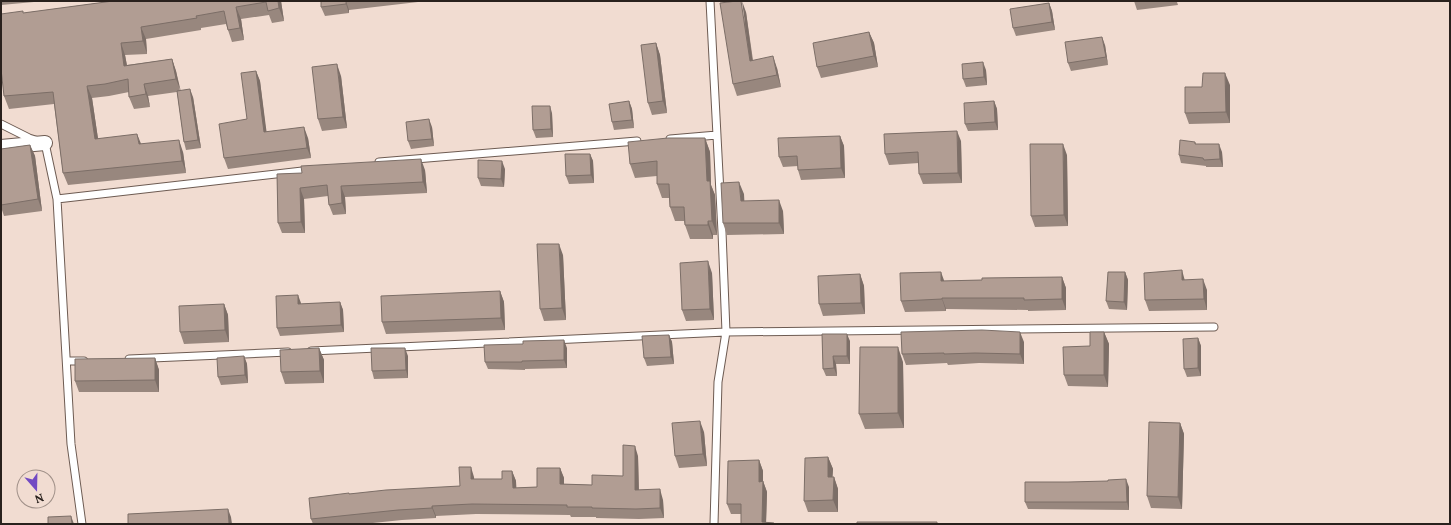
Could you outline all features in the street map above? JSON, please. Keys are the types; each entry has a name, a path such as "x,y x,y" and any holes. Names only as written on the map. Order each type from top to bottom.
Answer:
{"street":[{"path":"1,147 45,143"}],"lane":[{"path":"710,1 725,281 726,332 718,382 714,524"},
{"path":"1,124 29,138 45,143 57,199 71,444 82,524"},
{"path":"663,139 717,135"},
{"path":"374,163 647,140"},
{"path":"57,199 318,169"},
{"path":"306,351 726,332 1214,327"},
{"path":"122,359 298,352"},
{"path":"66,361 90,360"}],"building":[{"path":"113,1 278,1 279,8 268,11 266,2 236,7 240,28 228,30 224,11 196,16 197,18 141,27 143,41 121,43 124,66 172,59 176,79 144,84 146,94 129,97 128,79 87,86 95,139 137,134 139,144 179,140 182,161 63,173 53,92 4,96 1,69 1,14 23,11 23,13"},
{"path":"321,1 346,1 346,4 321,7"},
{"path":"741,1 750,61 773,56 777,75 733,84 720,3"},
{"path":"1049,3 1052,22 1013,28 1010,9"},
{"path":"869,32 874,56 817,67 813,43"},
{"path":"1102,37 1106,57 1068,63 1065,42"},
{"path":"656,43 663,101 648,103 641,45"},
{"path":"983,62 984,77 963,79 962,64"},
{"path":"337,64 343,117 318,119 312,67"},
{"path":"256,71 264,132 304,127 307,148 224,158 219,124 247,119 241,73"},
{"path":"1203,73 1225,73 1226,112 1185,113 1185,87 1202,87"},
{"path":"190,89 198,140 184,142 177,91"},
{"path":"629,101 632,120 612,122 609,104"},
{"path":"994,101 995,122 965,124 964,103"},
{"path":"532,106 550,106 551,129 533,130"},
{"path":"429,119 432,139 408,141 406,122"},
{"path":"957,131 958,173 919,174 918,152 885,154 884,134"},
{"path":"840,136 841,168 798,170 797,156 779,157 778,138"},
{"path":"668,138 705,138 707,181 710,181 712,221 708,221 708,225 685,225 684,207 670,207 669,184 657,184 657,161 630,164 628,142"},
{"path":"1180,140 1195,142 1195,144 1219,144 1220,159 1204,160 1203,158 1179,155"},
{"path":"1030,144 1063,144 1064,215 1031,216"},
{"path":"30,145 38,199 1,205 1,149"},
{"path":"565,154 590,154 591,175 566,176"},
{"path":"421,159 423,182 341,186 342,203 329,205 327,185 300,188 301,222 278,223 277,174 302,173 301,166"},
{"path":"478,160 502,161 501,179 478,178"},
{"path":"739,182 741,201 779,200 779,223 723,223 721,183"},
{"path":"537,244 559,244 562,308 540,309"},
{"path":"708,261 710,309 682,310 680,263"},
{"path":"1182,270 1182,280 1203,279 1204,299 1145,300 1144,273"},
{"path":"941,272 941,281 982,280 982,278 1062,277 1062,299 1024,300 1024,298 942,298 901,301 900,273"},
{"path":"1108,272 1125,272 1124,302 1106,301"},
{"path":"860,274 861,303 819,304 818,276"},
{"path":"500,291 501,318 382,322 381,296"},
{"path":"298,295 298,304 340,302 341,325 277,328 276,296"},
{"path":"224,304 225,330 180,332 179,306"},
{"path":"982,330 1020,332 1020,354 902,354 901,332"},
{"path":"1090,332 1104,332 1104,375 1064,375 1063,347 1090,346"},
{"path":"822,334 847,334 847,356 833,356 834,368 823,369"},
{"path":"669,335 671,357 644,358 642,336"},
{"path":"1198,338 1198,368 1184,369 1183,339"},
{"path":"564,340 564,360 485,362 484,345 523,344 523,341"},
{"path":"860,347 898,347 898,413 859,414"},
{"path":"319,348 320,371 281,372 280,350"},
{"path":"371,348 405,348 406,370 372,371"},
{"path":"244,356 245,375 218,377 217,358"},
{"path":"155,358 155,380 75,381 75,359"},
{"path":"700,421 703,454 675,456 672,423"},
{"path":"1149,422 1180,423 1178,497 1147,496"},
{"path":"623,445 635,446 635,490 660,489 660,508 636,509 567,507 567,505 472,504 432,506 432,508 311,519 309,498 386,490 460,486 459,467 471,467 471,479 502,479 502,471 512,471 513,488 537,487 537,468 560,468 560,484 592,485 592,475 623,476"},
{"path":"828,457 828,477 834,477 833,500 804,501 805,458"},
{"path":"759,460 759,482 763,481 762,522 774,524 741,524 741,504 727,504 728,461"},
{"path":"1126,479 1127,502 1025,502 1025,482 1108,481"},
{"path":"228,509 229,524 128,524 128,514"},
{"path":"71,516 72,524 48,524 48,517"},
{"path":"857,522 937,522 937,524 857,524"}]}
